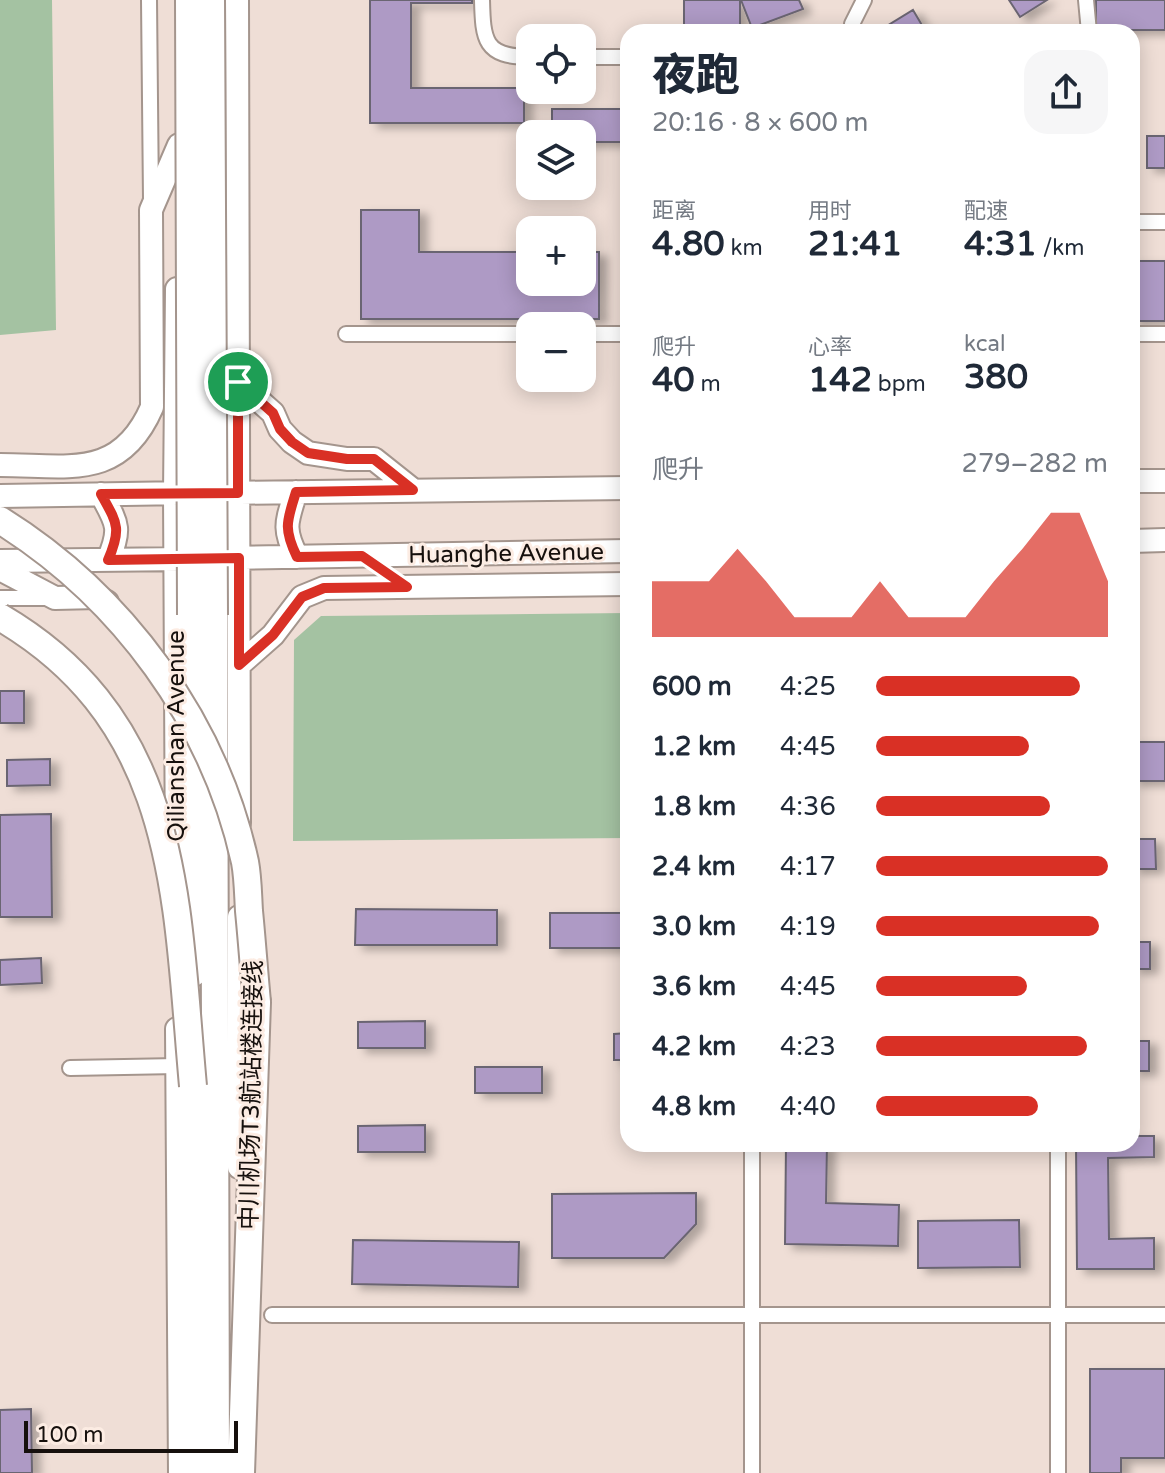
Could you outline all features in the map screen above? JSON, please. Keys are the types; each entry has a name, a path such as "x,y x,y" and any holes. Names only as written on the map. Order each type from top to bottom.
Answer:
{"highway":[{"path":"185,1076 189,0"},
{"path":"211,0 216,1473"},
{"name":"中川机场T3航站楼连接线","path":"0,520 42,548 95,594 159,670 192,722 212,764 229,807 246,866 257,1002 240,1473"},
{"path":"0,617 59,659 96,697 127,741 149,789 165,841 178,920 195,1473"}],"main road":[{"name":"Qilianshan Avenue","path":"177,0 179,145 175,559 185,1076 180,1473"},
{"path":"237,0 240,1473"},
{"path":"1,465 80,466 104,461 126,448 142,430 152,407 151,210 179,145"},
{"path":"238,382 273,413 280,429 292,442 308,453 347,459 374,459 413,490"},
{"path":"1,465 68,495"},
{"path":"1140,481 1165,481"},
{"path":"0,496 620,488"},
{"path":"296,492 288,519 288,538 297,557"},
{"path":"101,494 118,524 118,538 108,560"},
{"path":"1140,541 1165,540"},
{"name":"Huanghe Avenue","path":"0,561 620,551"},
{"path":"362,556 407,587"},
{"path":"0,569 55,598 98,597 133,617 145,658"},
{"path":"239,665 273,635 302,597 324,588 620,584"}],"street":[{"path":"149,0 151,210"},
{"path":"482,0 483,32 490,46 502,54 516,56"},
{"path":"852,24 864,0"},
{"path":"1086,0 1088,24"},
{"path":"596,57 620,57"},
{"path":"1140,222 1165,222"},
{"path":"346,334 516,334"},
{"path":"596,334 620,334"},
{"path":"1140,334 1165,334"},
{"path":"0,598 55,598"},
{"path":"70,1068 185,1076"},
{"path":"752,1152 752,1473"},
{"path":"1058,1152 1058,1473"},
{"path":"272,1315 1165,1315"}],"green space":[{"path":"0,0 52,0 56,330 0,335"},
{"path":"620,613 620,838 293,841 294,640 321,616"}],"building":[{"path":"370,0 472,0 472,3 411,3 411,88 516,88 516,104 524,104 524,120 516,120 516,123 370,123"},
{"path":"684,0 740,0 740,24 684,24"},
{"path":"741,0 799,0 803,9 763,24 750,24"},
{"path":"1009,0 1047,0 1020,17"},
{"path":"1096,0 1165,0 1165,30 1140,30 1140,24 1096,24"},
{"path":"913,10 921,24 890,24"},
{"path":"552,109 620,109 620,142 596,142 596,120 552,120"},
{"path":"1147,136 1165,136 1165,168 1147,168"},
{"path":"361,210 419,210 419,252 516,252 516,296 596,296 596,252 599,252 599,319 596,319 596,312 516,312 516,319 361,319"},
{"path":"1140,261 1165,261 1165,321 1140,321"},
{"path":"0,691 24,691 24,723 0,723"},
{"path":"1140,742 1165,742 1165,781 1140,781"},
{"path":"50,759 50,785 7,786 7,760"},
{"path":"51,814 52,917 0,917 0,815"},
{"path":"1140,839 1155,839 1156,869 1140,869"},
{"path":"356,909 497,910 497,945 355,945"},
{"path":"550,913 620,913 620,948 550,948"},
{"path":"1140,942 1150,942 1150,969 1140,969"},
{"path":"41,958 42,983 0,985 0,960"},
{"path":"425,1021 425,1048 358,1048 358,1022"},
{"path":"614,1034 620,1034 620,1060 614,1060"},
{"path":"1140,1041 1149,1041 1149,1071 1140,1071"},
{"path":"475,1067 542,1067 542,1093 475,1093"},
{"path":"425,1125 425,1152 358,1152 358,1126"},
{"path":"1140,1136 1154,1136 1154,1157 1108,1158 1109,1239 1154,1238 1154,1269 1077,1269 1076,1152 1140,1152"},
{"path":"786,1152 827,1152 826,1203 899,1205 898,1246 785,1244"},
{"path":"696,1193 696,1224 664,1258 552,1258 552,1194"},
{"path":"1019,1220 1020,1267 918,1268 918,1221"},
{"path":"353,1240 519,1242 518,1287 352,1284"},
{"path":"1090,1369 1165,1369 1165,1458 1121,1458 1121,1473 1090,1473"},
{"path":"31,1409 32,1473 0,1473 0,1410"}],"route":[{"path":"238,382 273,413 280,429 292,442 308,453 347,459 374,459 413,490 296,492 288,519 288,538 297,557 362,556 407,587 324,588 302,597 273,635 239,665 239,558 108,560 118,538 118,524 101,494 238,493 238,382"}]}
